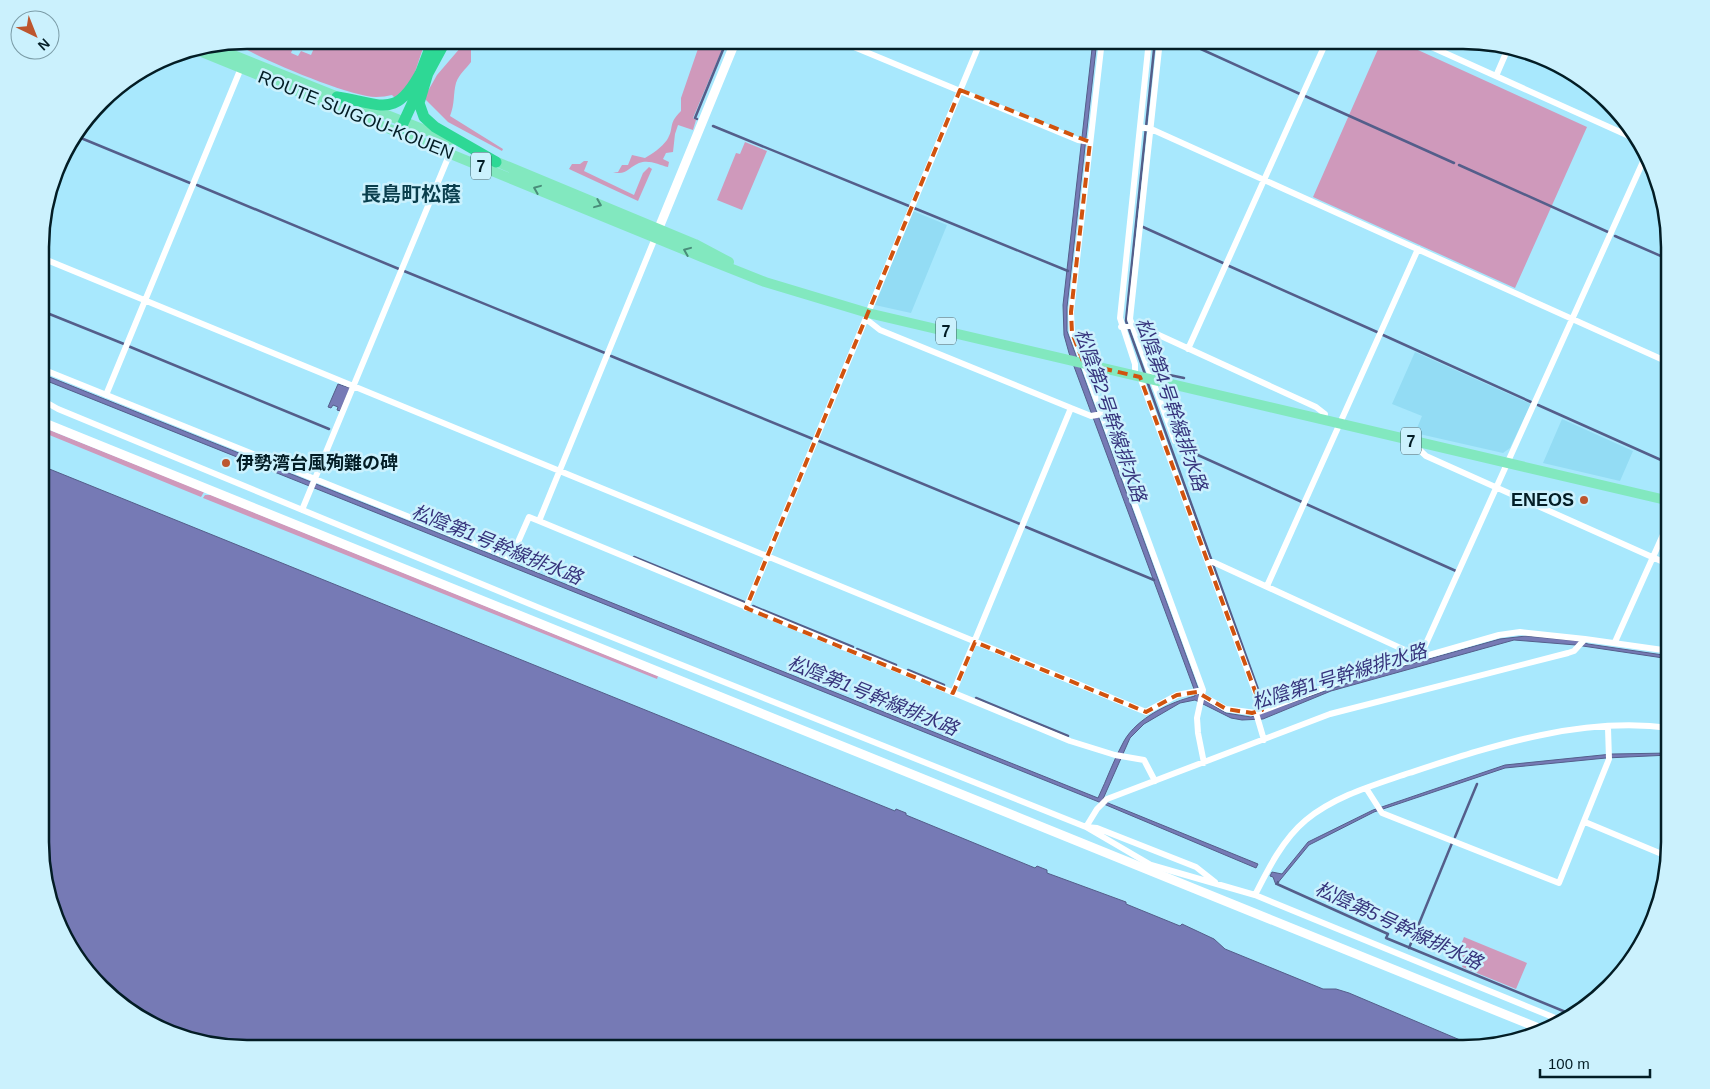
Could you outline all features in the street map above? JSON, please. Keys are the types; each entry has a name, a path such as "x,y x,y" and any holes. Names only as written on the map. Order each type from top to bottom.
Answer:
{"highway":[{"path":"431,49 419,103 424,116 435,127 496,162"},
{"path":"337,97 378,106 392,105 399,102 410,92 440,49"},
{"path":"400,132 425,72"}],"main road":[{"name":"ROUTE SUIGOU-KOUEN","path":"221,50 337,97 404,121 765,282 867,316 1340,423 1661,499"},
{"name":"ROUTE SUIGOU-KOUEN","path":"206,54 450,153 657,234"}],"street":[{"path":"539,522 732,49"},
{"path":"859,49 1086,141"},
{"path":"746,608 977,49"},
{"path":"1101,49 1086,141 1071,312 1072,332 1078,363 1101,414 1201,695 1198,733 1204,763"},
{"path":"1149,49 1145,128 1130,320 1175,441"},
{"path":"1158,49 1145,128 1120,318 1139,377 1210,562 1258,715 1264,740"},
{"path":"1188,349 1323,49"},
{"path":"1436,49 1626,135"},
{"path":"1496,76 1506,54"},
{"path":"106,395 241,68"},
{"path":"1145,128 1264,179 1661,359"},
{"path":"302,510 450,153"},
{"path":"1420,657 1643,163"},
{"path":"1267,586 1418,249"},
{"path":"49,261 1146,712 1176,695 1201,695 1226,709 1258,715 1349,678 1420,657 1514,633 1614,642 1661,650"},
{"path":"867,316 880,330 1091,416 1101,414"},
{"path":"1122,327 1132,324 1316,407 1325,414 1324,420"},
{"path":"49,372 511,558 529,517 1070,741 1115,755 1144,760 1155,782"},
{"path":"49,404 302,510 1086,826 1151,867 1215,882 1255,895 1555,1018"},
{"path":"953,693 1071,408"},
{"path":"49,425 1151,867 1535,1027"},
{"path":"1410,441 1426,456 1661,562"},
{"path":"1614,642 1661,538"},
{"path":"1210,562 1267,586 1420,657"},
{"path":"1086,826 1106,800 1330,714 1568,653 1576,649 1585,640"},
{"path":"1255,895 1268,868 1304,821 1329,804 1366,788 1529,736 1608,728 1661,727"},
{"path":"1366,788 1380,808 1559,883 1609,759 1608,728"},
{"path":"1584,822 1661,854"},
{"path":"1086,826 1097,828 1196,867 1206,872 1215,882"}],"highlighted area":[{"path":"960,90 1090,142 1071,312 1072,333 1084,364 1140,377 1262,710 1252,713 1226,709 1197,692 1177,695 1146,712 975,642 953,693 746,608"}],"shaded area":[{"path":"245,49 293,49 291,53 298,56 301,51 311,55 314,49 423,49 411,84 395,98 392,95 376,97 363,95 326,84"},
{"path":"459,49 471,49 471,62 456,83 450,116 503,149 502,151 448,122 424,98 437,75"},
{"path":"698,49 722,49 693,118 696,120 693,130 678,125 673,152 666,153 663,159 669,162 668,167 643,162 621,173 613,172 618,172 622,165 628,165 632,155 645,158 667,140 674,120 681,111 681,98"},
{"path":"1092,49 1096,49 1067,307 1067,331 1198,688 1199,697 1226,713 1251,717 1368,676 1500,639 1526,636 1580,641 1588,644 1661,655 1661,658 1576,645 1514,640 1331,691 1263,719 1242,720 1231,718 1195,700 1180,703 1144,724 1130,738 1103,799 1108,803 1258,864 1256,868 1099,802 49,382 49,377 1098,798 1120,748 1137,725 1155,712 1175,702 1195,696 1069,353 1064,335 1063,305"},
{"path":"1378,49 1416,49 1587,127 1515,288 1313,197"},
{"path":"745,142 767,151 742,210 717,200 736,153 740,154"},
{"path":"588,161 584,171 634,195 643,173 649,167 652,169 638,201 569,169 572,164 580,164"},
{"path":"913,211 947,225 911,313 875,305"},
{"path":"1415,352 1531,404 1510,448 1503,453 1415,433 1422,416 1392,404"},
{"path":"338,384 350,388 340,411 337,410 338,407 333,405 331,408 328,407"},
{"path":"1562,419 1633,451 1620,481 1543,463"},
{"path":"49,430 204,492 201,497 49,435"},
{"path":"49,469 895,811 896,809 906,813 906,815 1035,868 1037,866 1047,870 1047,873 1126,902 1126,904 1180,926 1182,924 1214,939 1225,949 1323,989 1336,989 1460,1040 234,1040 221,1039 183,1030 159,1020 137,1007 116,991 98,973 82,952 69,930 59,906 53,881 49,855"},
{"path":"205,495 211,495 658,676 657,679 203,498"},
{"path":"1661,753 1661,755 1606,758 1505,768 1374,812 1309,845 1276,885 1273,877 1270,876 1272,872 1282,874 1308,842 1373,810 1505,765 1612,754"},
{"path":"1464,937 1527,963 1516,989 1462,967 1465,958 1457,954"}],"waterway":[{"path":"697,119 695,118 723,49"},
{"name":"松陰第4号幹線排水路","path":"1145,374 1126,321 1154,49"},
{"path":"1201,49 1300,94"},
{"path":"1305,96 1454,163"},
{"path":"713,126 909,206"},
{"path":"81,138 190,183"},
{"path":"1459,165 1608,232"},
{"path":"197,185 399,269"},
{"path":"914,208 1068,271"},
{"path":"1143,227 1223,263"},
{"path":"1615,236 1661,256"},
{"path":"1229,266 1377,332"},
{"path":"404,271 605,353"},
{"path":"49,314 124,344"},
{"path":"1383,335 1531,402"},
{"path":"128,346 329,429"},
{"path":"611,356 813,439"},
{"path":"1155,372 1184,378"},
{"name":"松陰第4号幹線排水路","path":"1147,381 1264,706"},
{"path":"1538,405 1661,460"},
{"path":"819,441 1020,524"},
{"path":"1180,447 1302,502"},
{"path":"1306,504 1456,571"},
{"path":"1026,527 1154,580"},
{"name":"松陰第1号幹線排水路","path":"516,556 518,549"},
{"path":"634,557 744,602"},
{"path":"753,606 853,647"},
{"path":"857,649 896,665"},
{"path":"908,670 944,685"},
{"path":"976,698 1068,736"},
{"path":"1455,837 1477,784"},
{"path":"1409,948 1452,843"},
{"name":"松陰第5号幹線排水路","path":"1278,882 1277,884 1388,934 1386,938 1565,1012"}],"place":[{"name":"伊勢湾台風殉難の碑","path":"226,463"},
{"name":"ENEOS","path":"1584,500"}],"district":[{"name":"長島町松蔭","path":"411,194"}],"water label":[{"name":"松陰第2号幹線排水路","path":"1111,415"}]}
